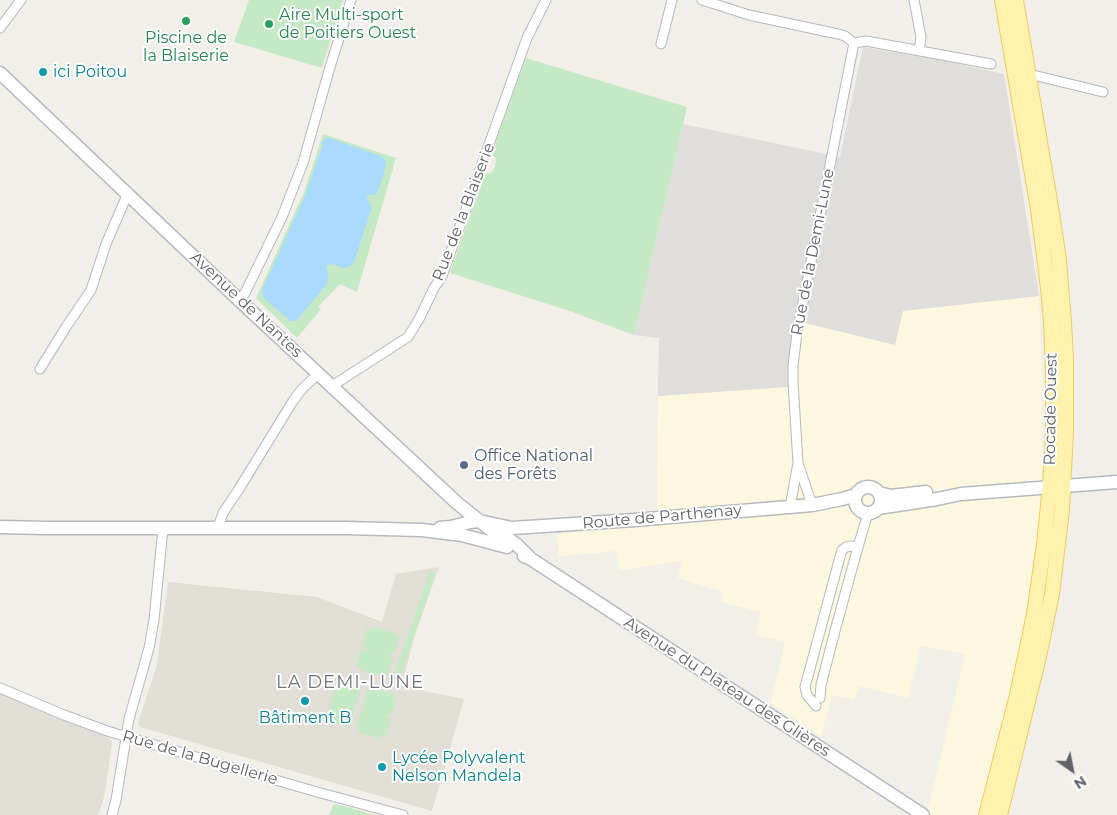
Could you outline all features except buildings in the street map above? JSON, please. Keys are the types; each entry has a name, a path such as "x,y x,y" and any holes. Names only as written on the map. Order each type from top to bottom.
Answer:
{"main road":[{"name":"Rocade Ouest","path":"1002,0 1038,208 1049,297 1053,373 1053,431 1057,486"},
{"name":"Rocade Ouest","path":"986,815 1017,695 1034,614 1044,544 1057,486 1066,398 1063,305 1055,234 1016,0"},
{"name":"Avenue de Nantes","path":"0,73 451,498 496,534"},
{"name":"Route de Parthenay","path":"479,521 512,528 790,507 842,499 865,506 937,499 961,494 1117,482"},
{"path":"1000,815 1038,661 1052,594 1059,535 1057,486"},
{"name":"Route de Parthenay","path":"865,506 860,490 868,487 878,493 891,496 944,491 961,494"},
{"path":"865,506 880,501 878,493"},
{"path":"422,530 451,527 479,521"},
{"path":"0,527 394,529 462,535 496,534"},
{"name":"Route de Parthenay","path":"496,534 512,528"},
{"name":"Avenue du Plateau des Glières","path":"496,534 502,544 514,553 531,559"},
{"name":"Avenue du Plateau des Glières","path":"496,534 507,538 531,559 923,815"},
{"path":"462,535 507,547"}],"street":[{"path":"0,28 21,0"},
{"path":"239,300 245,293 282,217 303,163 351,0"},
{"name":"Rue de la Blaiserie","path":"332,386 408,337 419,319 442,276 527,38 546,0"},
{"path":"661,44 672,0"},
{"path":"702,0 749,15 838,34 845,36 854,43 866,41 991,64"},
{"path":"914,0 921,37 919,51"},
{"name":"Rue de la Demi-Lune","path":"790,507 798,463 793,382 796,333 854,43"},
{"path":"1028,74 1103,92"},
{"path":"40,369 91,290 106,244 128,193"},
{"path":"218,527 223,513 293,401 318,374"},
{"name":"Rue de la Demi-Lune","path":"798,463 812,505"},
{"path":"858,547 846,547 842,550 805,687 807,695 818,702 858,547 865,506"},
{"path":"112,815 116,800 125,736 149,648 154,620 163,528"},
{"name":"Rue de la Bugellerie","path":"0,688 64,715 125,736 404,815"}],"shaded area":[{"path":"863,47 945,61 1004,74 1039,296 903,311 895,345 793,320 788,387 658,396 659,338 634,335 683,124 840,157"},
{"path":"1039,296 1042,385 1042,521 1024,635 980,815 923,815 929,806 965,654 921,646 908,698 859,686 854,700 832,695 821,736 771,703 785,642 756,635 761,612 721,602 723,592 678,578 682,561 619,570 616,551 559,556 557,534 657,525 658,396 787,387 793,319 895,345 902,311"},
{"path":"439,567 415,635 402,683 424,691 464,699 432,811 140,727 138,723 157,665 168,582 317,597 382,622 396,574"},
{"path":"0,693 109,738 112,742 106,786 98,815 0,815"}],"green space":[{"path":"249,0 343,0 322,68 234,42"},
{"path":"526,58 687,107 634,335 570,311 450,273 485,173 491,173 495,167 496,158 491,155"},
{"path":"323,134 396,158 357,292 340,284 318,307 321,309 297,338 256,298 304,192"},
{"path":"430,571 436,573 397,686 391,684"},
{"path":"373,627 396,633 396,636 399,638 394,654 391,653 389,657 393,659 388,675 385,674 384,677 360,670 361,667 356,666 361,649 366,651 367,647 362,645 367,628 372,630"},
{"path":"337,678 361,686 349,727 326,720"},
{"path":"371,687 394,694 393,697 397,698 392,715 388,714 387,718 391,719 386,736 383,735 381,739 358,732 359,728 356,727 361,711 364,711 365,707 363,706 367,690 370,691"},
{"path":"334,804 351,808 374,815 329,815"}],"water":[{"path":"327,137 383,157 386,164 376,195 368,195 366,197 372,207 354,262 349,267 344,268 330,264 326,266 327,284 296,321 291,321 267,301 263,296 262,290 305,196 322,147 322,142"}],"place":[{"name":"Piscine de la Blaiserie","path":"186,21"},
{"name":"Aire Multi-sport de Poitiers Ouest","path":"269,24"},
{"name":"ici Poitou","path":"43,72"},
{"name":"Office National des Forêts","path":"464,465"},
{"name":"Bâtiment B","path":"305,701"},
{"name":"Lycée Polyvalent Nelson Mandela","path":"382,767"}],"district":[{"name":"LA DEMI-LUNE","path":"350,683"}]}
